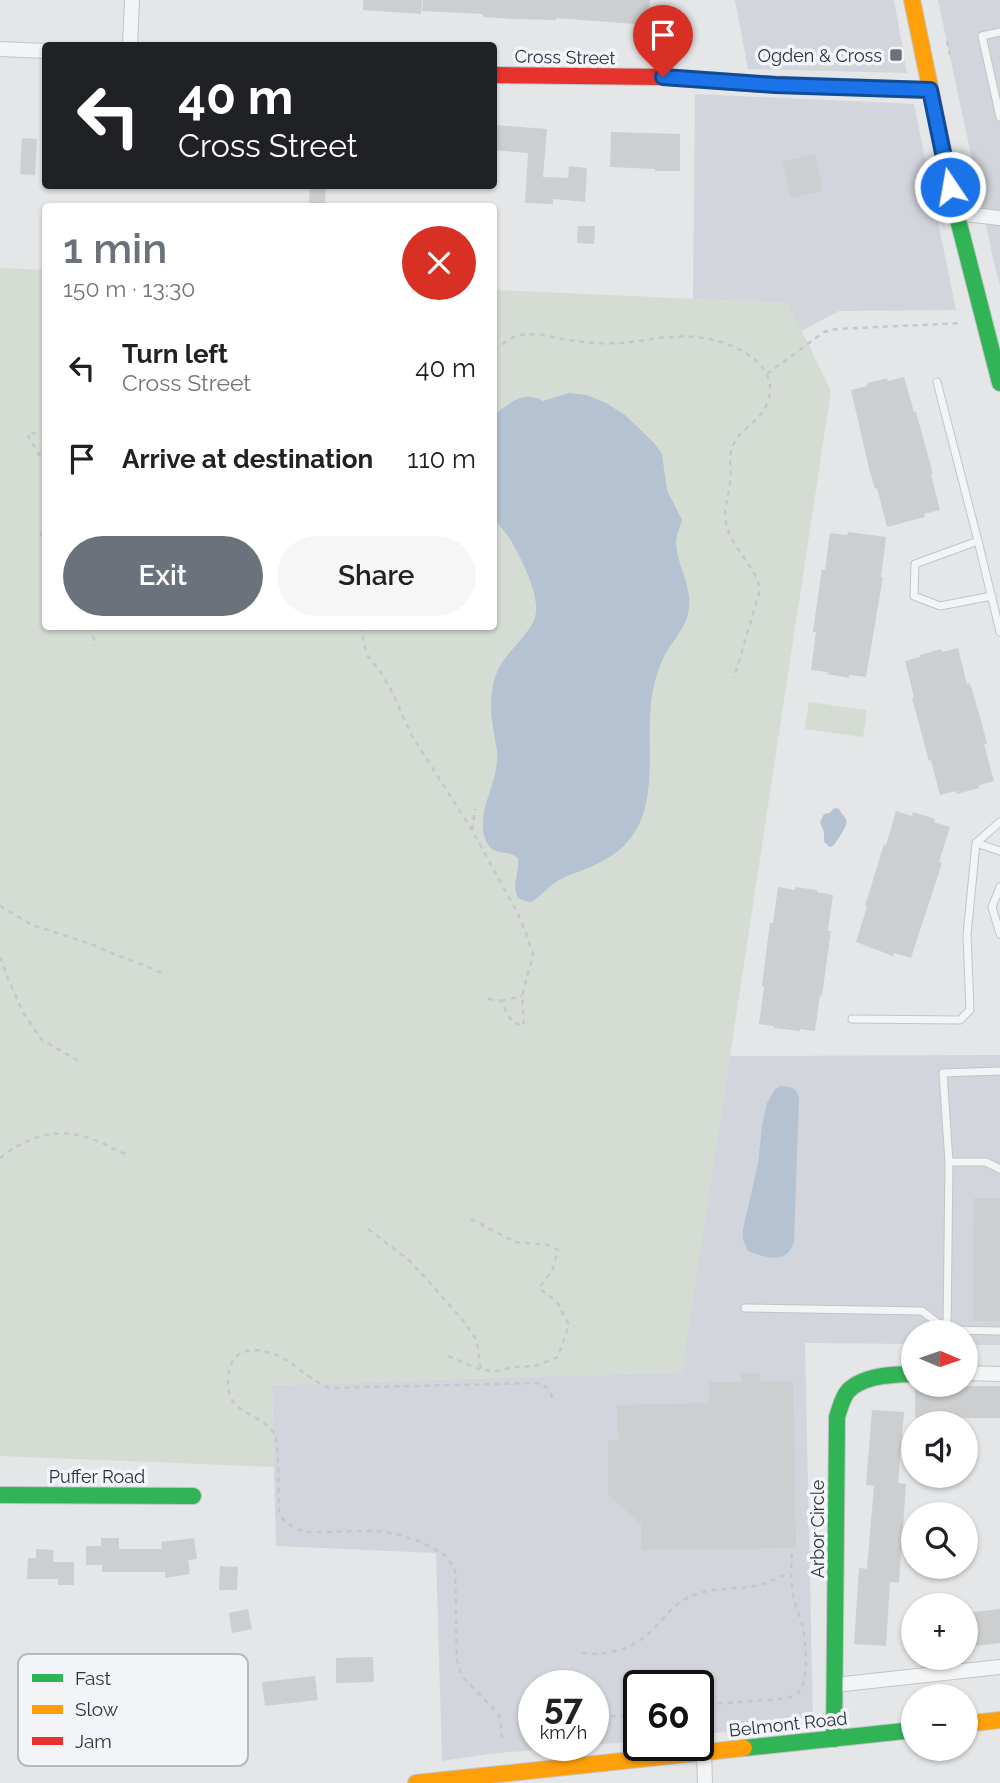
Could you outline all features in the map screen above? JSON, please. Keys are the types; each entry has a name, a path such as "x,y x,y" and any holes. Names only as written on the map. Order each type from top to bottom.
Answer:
{"street":[{"path":"130,42 132,0"},
{"path":"912,0 956,214 1000,383"},
{"path":"0,49 42,51"},
{"name":"Cross Street","path":"497,75 663,77 775,85 930,90"},
{"path":"956,214 1000,218"},
{"path":"978,1373 1000,1374"},
{"name":"Arbor Circle","path":"834,1738 837,1417 848,1391 862,1382 901,1374"},
{"name":"Puffer Road","path":"0,1495 193,1496"},
{"path":"835,1685 1000,1667"},
{"path":"978,1723 1000,1720"},
{"name":"Belmont Road","path":"714,1752 901,1731"},
{"name":"Belmont Road","path":"416,1783 627,1761"},
{"path":"704,1761 705,1783"}],"lane":[{"path":"1000,32 982,36 1000,117"},
{"path":"937,382 1000,632"},
{"path":"978,541 915,564 914,596 940,606 992,596"},
{"path":"852,1019 960,1020 970,1010 967,935 976,843 1000,822"},
{"path":"976,843 1000,851"},
{"path":"1000,887 992,907 1000,934"},
{"path":"947,1320 949,1162 943,1073 1000,1071"},
{"path":"949,1162 986,1162 1000,1169"},
{"path":"745,1308 922,1311 934,1320"},
{"path":"978,1331 1000,1331"}],"path":[{"path":"947,41 950,55"},
{"path":"767,374 824,332 836,329 984,321"},
{"path":"497,348 513,337 524,334 597,343 622,343 672,336 702,338 731,345 755,358 767,374 771,384 767,405 730,448 730,481 725,513 727,528 732,541 758,581 760,590 734,678"},
{"path":"42,432 27,434 42,459"},
{"path":"91,630 96,646"},
{"path":"361,630 367,655 380,671 412,736 472,830 518,914 533,956 522,996 523,1026 512,1022 501,1001"},
{"path":"472,830 475,809"},
{"path":"0,906 32,925 91,943 165,975"},
{"path":"0,957 23,1012 41,1039 80,1062"},
{"path":"488,999 501,1001 522,996"},
{"path":"0,1158 14,1147 39,1136 63,1133 84,1136 130,1156"},
{"path":"447,1356 481,1370 498,1371 535,1366 558,1357 569,1325 556,1302 539,1288 552,1270 558,1250 548,1245 515,1242 467,1217"},
{"path":"368,1229 410,1261 462,1319 477,1341 481,1370"},
{"path":"502,1738 499,1717 461,1675 457,1660 454,1570 446,1556 422,1542 397,1534 376,1531 307,1532 296,1529 283,1520 279,1513 274,1433 264,1423 242,1412 232,1401 228,1390 228,1374 233,1359 243,1351 256,1350 285,1358 331,1388 537,1383 546,1386 553,1401"},
{"path":"714,1704 780,1699 791,1697 800,1691 804,1680 805,1642 790,1572 792,1548"},
{"path":"582,1653 604,1653 634,1643 643,1638 675,1605 689,1596 708,1589 757,1585 790,1572"}],"shaded area":[{"path":"735,0 894,0 907,73 748,69"},
{"path":"938,0 1000,0 1000,285 995,267"},
{"path":"695,94 914,104 956,310 839,311 801,331 787,303 693,299"},
{"path":"0,268 42,270 42,630 497,630 497,290 788,303 831,391 682,1372 272,1385 274,1467 0,1456"},
{"path":"809,702 867,710 863,737 805,729"},
{"path":"1000,1055 1000,1345 978,1345 978,1320 901,1320 901,1344 805,1343 813,1722 714,1733 714,1670 623,1670 623,1742 609,1744 609,1670 518,1670 518,1751 442,1761 436,1553 276,1546 272,1385 681,1372 730,1056"}],"water":[{"path":"569,393 587,395 606,403 625,415 662,454 667,490 682,520 676,541 688,591 689,608 684,625 662,660 654,685 650,711 647,797 642,817 633,835 611,856 557,881 532,902 523,901 516,892 518,858 491,848 485,838 483,818 497,759 491,710 493,685 502,663 530,628 536,613 535,596 523,564 510,539 497,523 497,413 523,397 543,401"},
{"path":"835,808 839,809 846,822 840,836 830,847 824,842 820,822 824,814"},
{"path":"781,1086 793,1088 799,1097 794,1241 787,1254 776,1258 748,1251 743,1240 743,1229 758,1164 767,1103 775,1089"}],"building":[{"path":"363,0 422,0 421,14 363,10"},
{"path":"423,0 650,0 649,25 556,18 512,19 483,17 483,14 422,11"},
{"path":"497,125 547,129 543,177 568,178 569,166 587,168 585,202 553,199 553,204 525,203 528,153 497,150"},
{"path":"611,132 680,134 680,171 610,167"},
{"path":"22,138 37,139 35,175 20,174"},
{"path":"815,154 823,191 791,198 782,162"},
{"path":"310,189 326,189 325,203 309,203"},
{"path":"578,226 595,226 594,244 577,243"},
{"path":"904,377 933,474 940,510 887,527 869,468 851,390 887,378 888,381"},
{"path":"848,532 886,537 883,577 866,677 849,675 849,678 811,670 816,610 830,533 847,535"},
{"path":"958,648 967,684 970,683 982,724 987,744 984,744 994,781 957,794 956,791 940,795 912,698 914,697 905,661 941,649 942,652"},
{"path":"896,811 912,816 913,812 950,827 939,862 942,863 911,958 894,953 893,956 856,942"},
{"path":"778,887 817,890 833,895 828,931 831,931 815,1031 774,1028 759,1024 770,923 773,923"},
{"path":"974,1198 1000,1198 1000,1321 973,1320"},
{"path":"741,1373 760,1373 760,1381 793,1381 796,1548 641,1550 641,1524 608,1495 608,1440 618,1440 617,1405 709,1403 709,1382 741,1382"},
{"path":"978,1386 1000,1386 1000,1418 978,1418 978,1411 915,1411 915,1397 978,1397"},
{"path":"872,1410 901,1412 898,1483 901,1483 901,1488 906,1488 905,1502 901,1502 899,1583 890,1582 886,1646 854,1644 859,1568 867,1569 874,1486 866,1485"},
{"path":"101,1538 119,1538 119,1549 162,1549 161,1542 194,1538 197,1559 188,1560 190,1574 165,1578 165,1572 102,1572 102,1565 86,1565 86,1546 101,1546"},
{"path":"36,1549 54,1550 53,1562 74,1562 74,1585 58,1585 58,1579 27,1579 28,1558 36,1558"},
{"path":"220,1566 238,1567 237,1590 219,1590"},
{"path":"248,1609 252,1629 232,1633 229,1613"},
{"path":"1000,1609 1000,1643 978,1646 978,1612"},
{"path":"373,1657 374,1682 336,1683 336,1658"},
{"path":"315,1676 318,1700 265,1706 262,1682"}],"traffic: fast":[{"path":"955,208 1000,383"},
{"path":"834,1739 837,1417 844,1397 854,1386 879,1376 901,1374"},
{"path":"0,1495 193,1496"},
{"path":"744,1748 901,1731"}],"traffic: slow":[{"path":"912,0 955,208"},
{"path":"762,84 930,90"},
{"path":"978,1723 1000,1720"},
{"path":"416,1783 744,1748"}],"traffic: jam":[{"path":"497,75 663,77 762,84"}],"place":[{"name":"Ogden & Cross","path":"896,55"}],"route":[{"path":"663,77 775,85 930,90 950,187"}]}
